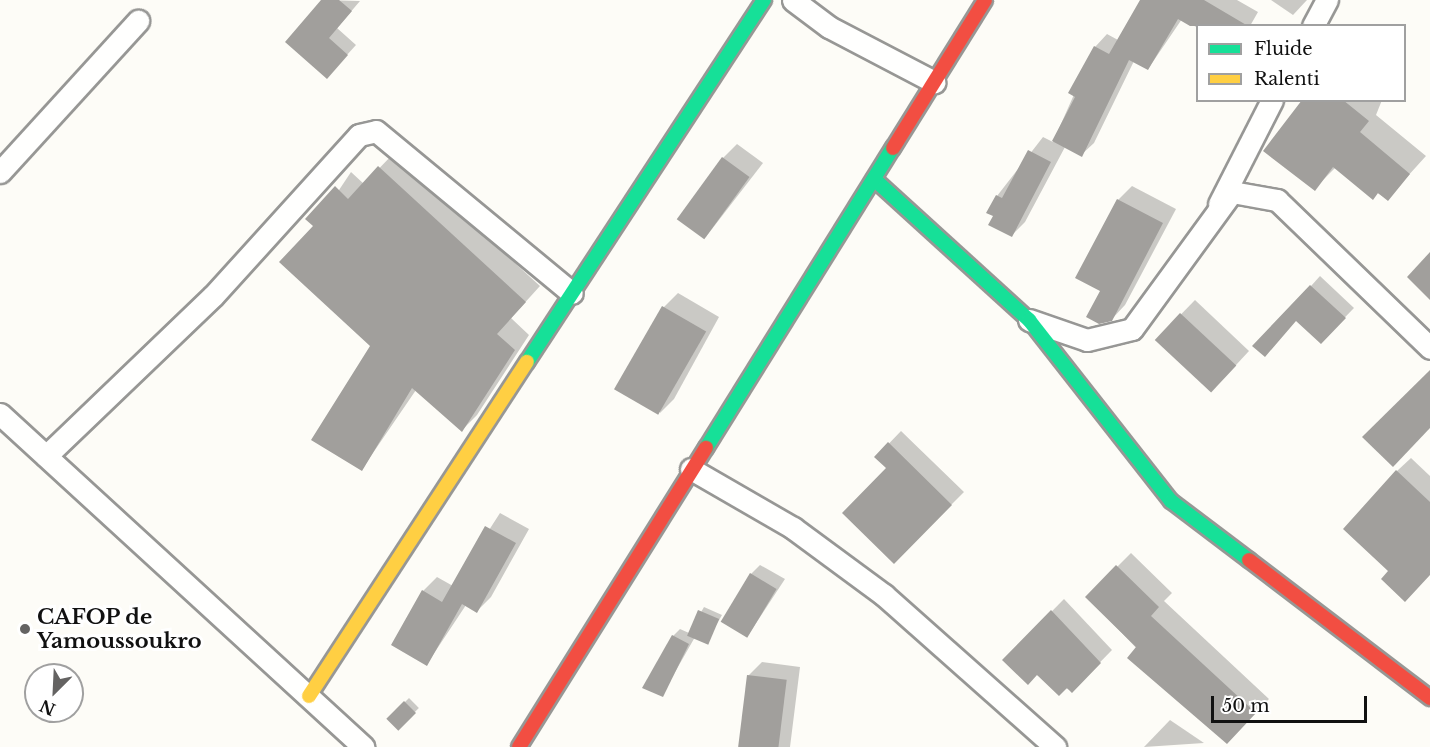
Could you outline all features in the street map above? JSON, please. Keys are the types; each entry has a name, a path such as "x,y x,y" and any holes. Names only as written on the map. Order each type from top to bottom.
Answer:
{"street":[{"path":"309,696 764,0"},
{"path":"793,0 829,27 934,82"},
{"path":"519,747 985,0"},
{"path":"1314,24 1327,0"},
{"path":"0,172 138,21"},
{"path":"1214,215 1271,102"},
{"path":"46,456 213,296 359,135 376,131 572,293"},
{"path":"874,179 1029,320 1172,501 1430,698"},
{"path":"1029,320 1087,340 1132,329 1232,192 1277,200 1430,348"},
{"path":"0,414 364,747"},
{"path":"691,469 793,528 884,595 1055,747"}],"building":[{"path":"321,0 339,0 352,11 329,38 348,55 327,79 285,42"},
{"path":"1140,0 1204,0 1245,24 1190,26 1178,19 1148,70 1129,60 1082,157 1052,141 1075,97 1068,93 1094,46 1109,54"},
{"path":"1300,102 1345,102 1369,121 1360,132 1410,174 1388,201 1378,193 1373,200 1333,167 1315,191 1263,151"},
{"path":"1028,150 1051,162 1012,237 988,225 993,216 986,213 996,195 1002,198"},
{"path":"722,157 750,177 704,239 677,219"},
{"path":"378,166 526,302 497,334 515,350 462,432 412,388 362,471 311,440 370,346 279,262 313,226 305,219 335,186 348,199"},
{"path":"1117,199 1163,223 1112,321 1099,324 1086,317 1100,291 1075,278"},
{"path":"1430,252 1430,300 1407,277"},
{"path":"1310,285 1346,318 1321,344 1296,321 1265,357 1252,346"},
{"path":"662,306 706,331 658,415 614,389"},
{"path":"1180,313 1236,366 1211,393 1155,340"},
{"path":"1430,370 1430,428 1393,467 1362,437"},
{"path":"888,442 952,505 894,564 842,513 886,468 874,457"},
{"path":"1396,470 1430,502 1430,575 1405,602 1381,579 1388,571 1343,529"},
{"path":"485,526 516,543 477,613 462,604 427,666 391,645 422,590 442,602"},
{"path":"1116,565 1159,607 1151,616 1256,713 1227,744 1127,658 1136,647 1085,597"},
{"path":"750,573 777,589 747,638 721,622"},
{"path":"698,610 719,619 708,645 687,636"},
{"path":"1051,610 1101,663 1072,693 1067,688 1059,696 1037,675 1028,685 1002,660"},
{"path":"672,635 689,644 663,697 642,688"},
{"path":"747,675 787,680 778,747 738,747"},
{"path":"404,701 416,713 398,731 386,719"}],"traffic: fast":[{"path":"527,362 764,0"},
{"path":"706,448 893,148"},
{"path":"874,179 1029,320 1171,501 1249,560"}],"traffic: slow":[{"path":"309,696 527,362"}],"traffic: jam":[{"path":"893,148 985,0"},
{"path":"519,747 706,448"},
{"path":"1249,560 1430,698"}],"place":[{"name":"CAFOP de Yamoussoukro","path":"25,629"}]}
